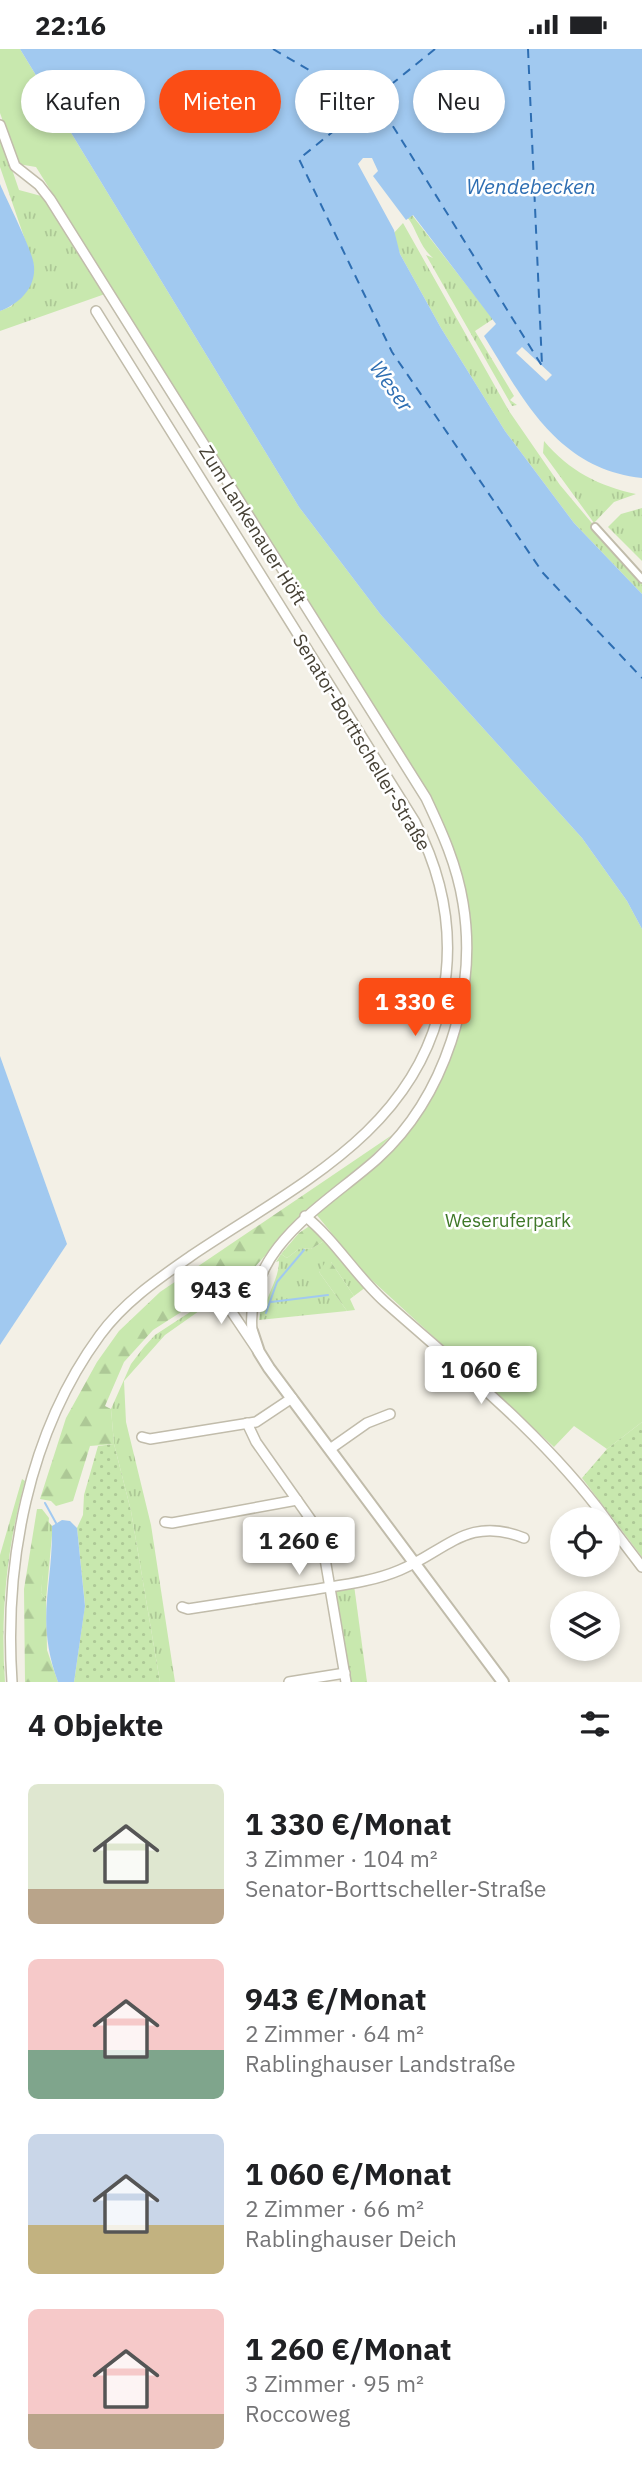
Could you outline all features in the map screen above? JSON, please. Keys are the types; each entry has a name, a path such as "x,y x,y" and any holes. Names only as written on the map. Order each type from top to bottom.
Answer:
{"street":[{"name":"Zum Lankenauer Höft","path":"0,125 15,166 39,185 50,199 426,798 446,839 458,880 465,917 466,964 458,1017 441,1066 411,1120 378,1158 305,1216 273,1254 257,1287 252,1331"},
{"name":"Senator-Borttscheller-Straße","path":"12,1682 12,1588 26,1498 52,1424 79,1367 101,1334 148,1286 353,1146 392,1108 423,1058 433,1034 447,967 443,898 430,854 415,822 96,311"},
{"path":"595,527 642,579"},
{"path":"305,1216 383,1301 534,1434 574,1476 597,1507"},
{"path":"257,1287 237,1279 222,1289 221,1296 227,1309 292,1398 503,1682"},
{"path":"252,1331 259,1352"},
{"path":"142,1437 150,1439 256,1422 292,1398"},
{"path":"330,1449 368,1423 390,1414"},
{"path":"247,1423 256,1442 322,1541 346,1677 289,1682"},
{"path":"165,1522 185,1521 297,1500"},
{"path":"182,1607 188,1609 377,1579 415,1564 450,1540 479,1529 502,1531 524,1538"},
{"path":"620,1538 642,1567"}],"green space":[{"name":"Weseruferpark","path":"0,49 20,49 33,70 21,70 21,133 71,133 299,507 381,615 582,838 627,901 642,929 642,1422 607,1449 574,1426 554,1447 364,1273 316,1214 398,1142 455,1041 462,1018 470,964 459,868 437,810 36,167 18,164 0,113"},
{"path":"0,134 19,190 45,197 105,294 0,331 0,311 12,306 34,266 0,167"},
{"path":"412,215 493,319 475,331 514,396 510,400 517,405 512,406 426,255 433,258 424,248 408,218"},
{"path":"403,223 509,411 560,485 642,583 642,594 574,523 505,431 441,328 400,254 393,234"},
{"path":"544,441 564,461 586,476 610,487 636,494 614,502 594,523 543,453"},
{"path":"642,508 642,561 608,527 621,514"},
{"path":"392,1135 364,1164 302,1214 254,1268 224,1278 211,1293 153,1330 124,1362 105,1406 111,1409 114,1444 90,1446 73,1501 56,1506 51,1501 40,1499 66,1418 97,1362 119,1331 160,1292"},
{"path":"311,1225 324,1241 311,1249 300,1248 287,1258 281,1254 299,1233"},
{"path":"324,1241 366,1287 354,1296 331,1262 319,1272 347,1311 259,1320 261,1307 265,1307 276,1278 279,1261 276,1262 281,1254 287,1258 300,1248 311,1249"},
{"path":"326,1261 331,1262 354,1296 350,1299 355,1310 347,1311 319,1272"},
{"path":"207,1301 209,1304 165,1335 124,1381 126,1422 151,1525 175,1682 160,1682 131,1511 114,1444 111,1409 131,1364 144,1347 155,1335"},
{"path":"642,1422 642,1557 620,1528 620,1507 604,1507 582,1478 607,1449"},
{"path":"114,1444 131,1511 160,1682 74,1682 85,1605 77,1528 83,1515 84,1495 98,1446"},
{"path":"22,1479 25,1481 6,1580 3,1631 5,1682 0,1682 0,1555"},
{"path":"37,1509 42,1509 49,1518 41,1593 46,1600 47,1650 58,1682 25,1682 24,1589"},
{"path":"47,1520 52,1526 52,1535 46,1600 41,1593"},
{"path":"354,1585 367,1682 350,1682 335,1593 336,1590"}],"water":[{"path":"20,49 642,49 642,478 613,472 587,461 546,428 529,407 484,336 496,324 413,215 406,220 373,176 378,171 372,158 363,158 358,164 394,230 400,254 441,328 505,431 574,523 642,594 642,929 627,901 582,838 381,615 299,507 71,133 145,133 145,70 33,70"},
{"path":"0,184 33,259 34,274 25,294 0,311"},
{"path":"0,1056 67,1244 0,1345"},
{"path":"62,1520 70,1521 77,1528 85,1606 74,1682 58,1682 51,1660 46,1621 52,1526"}],"pier":[{"path":"522,347 552,375 546,381 516,353"}],"waterway":[{"path":"266,1313 277,1282 304,1250"},
{"path":"271,1302 328,1295"},
{"path":"45,1503 56,1523"}],"ferry route":[{"path":"273,49 386,115 542,366"},
{"path":"435,49 299,159 392,352 543,573 642,678"},
{"path":"528,49 542,365"}],"water label":[{"name":"Wendebecken","path":"531,187"},
{"name":"Weser","path":"391,386"}]}
